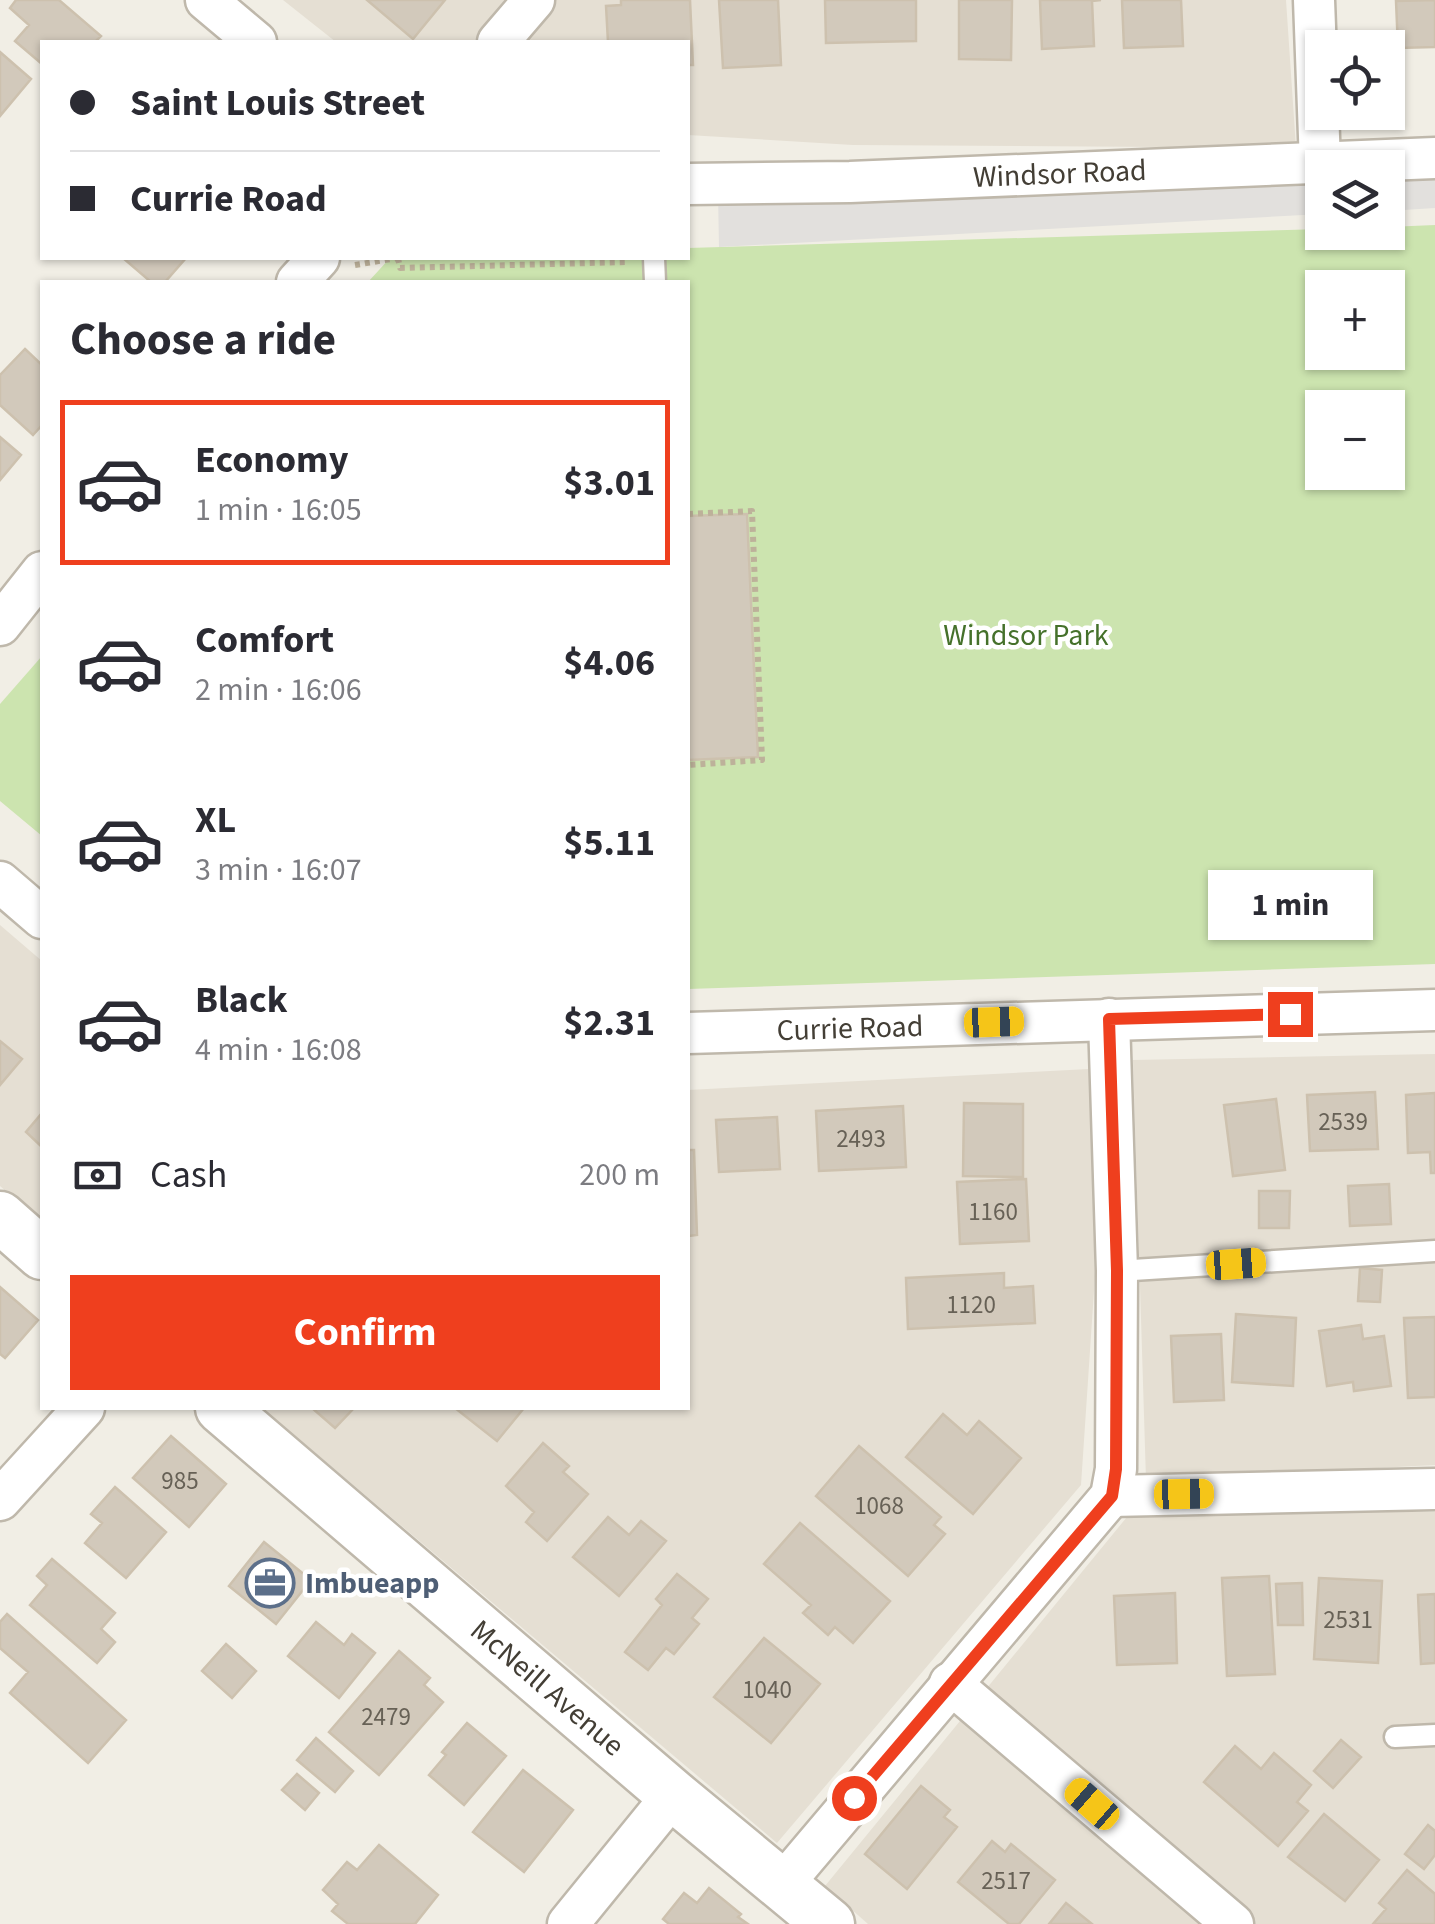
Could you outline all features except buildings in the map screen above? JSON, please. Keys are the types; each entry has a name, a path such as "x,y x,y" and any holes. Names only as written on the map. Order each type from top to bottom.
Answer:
{"street":[{"path":"206,0 254,40"},
{"path":"500,40 534,0"},
{"path":"1314,0 1319,150"},
{"name":"Windsor Road","path":"1405,160 1435,158"},
{"name":"Windsor Road","path":"690,184 850,182 1305,165"},
{"path":"300,280 332,262"},
{"path":"0,625 40,575"},
{"path":"0,882 40,916"},
{"name":"Currie Road","path":"690,1033 1435,1010"},
{"path":"782,1885 1112,1496 1116,1469 1117,1271 1109,1019"},
{"path":"0,1217 40,1252"},
{"path":"0,1500 82,1410"},
{"name":"McNeill Avenue","path":"223,1410 830,1924"},
{"path":"1112,1496 1435,1489"},
{"path":"950,1683 1233,1924"},
{"path":"568,1924 674,1795"}],"lane":[{"path":"1117,1271 1435,1251"},
{"path":"1395,1737 1435,1735"}],"path":[{"path":"332,262 365,260"},
{"path":"398,260 400,268 654,267"},
{"path":"690,514 752,511 762,760 690,765"}],"shaded area":[{"path":"283,0 1286,0 1296,148 853,145 690,135 690,40 333,40"},
{"path":"1435,170 1435,208 1405,210 1405,171"},
{"path":"1305,175 1305,215 719,247 718,194"},
{"path":"0,925 40,959 40,1220 0,1186"},
{"path":"1435,1054 1435,1465 1146,1480 1133,1060"},
{"path":"1089,1069 1095,1276 1081,1485 777,1843 264,1410 690,1410 690,1090"},
{"path":"1131,1512 1435,1512 1435,1924 868,1924 825,1886"}],"green space":[{"name":"Windsor Park","path":"1435,225 1435,964 690,989 690,280 370,280 388,260 690,260 690,248 1305,230 1305,250 1405,250 1405,226"},
{"path":"40,658 40,834 0,801 0,704"}],"place":[{"name":"Imbueapp","path":"270,1583"}],"route":[{"path":"854,1798 1112,1496 1116,1469 1117,1271 1109,1019 1290,1014"}]}
